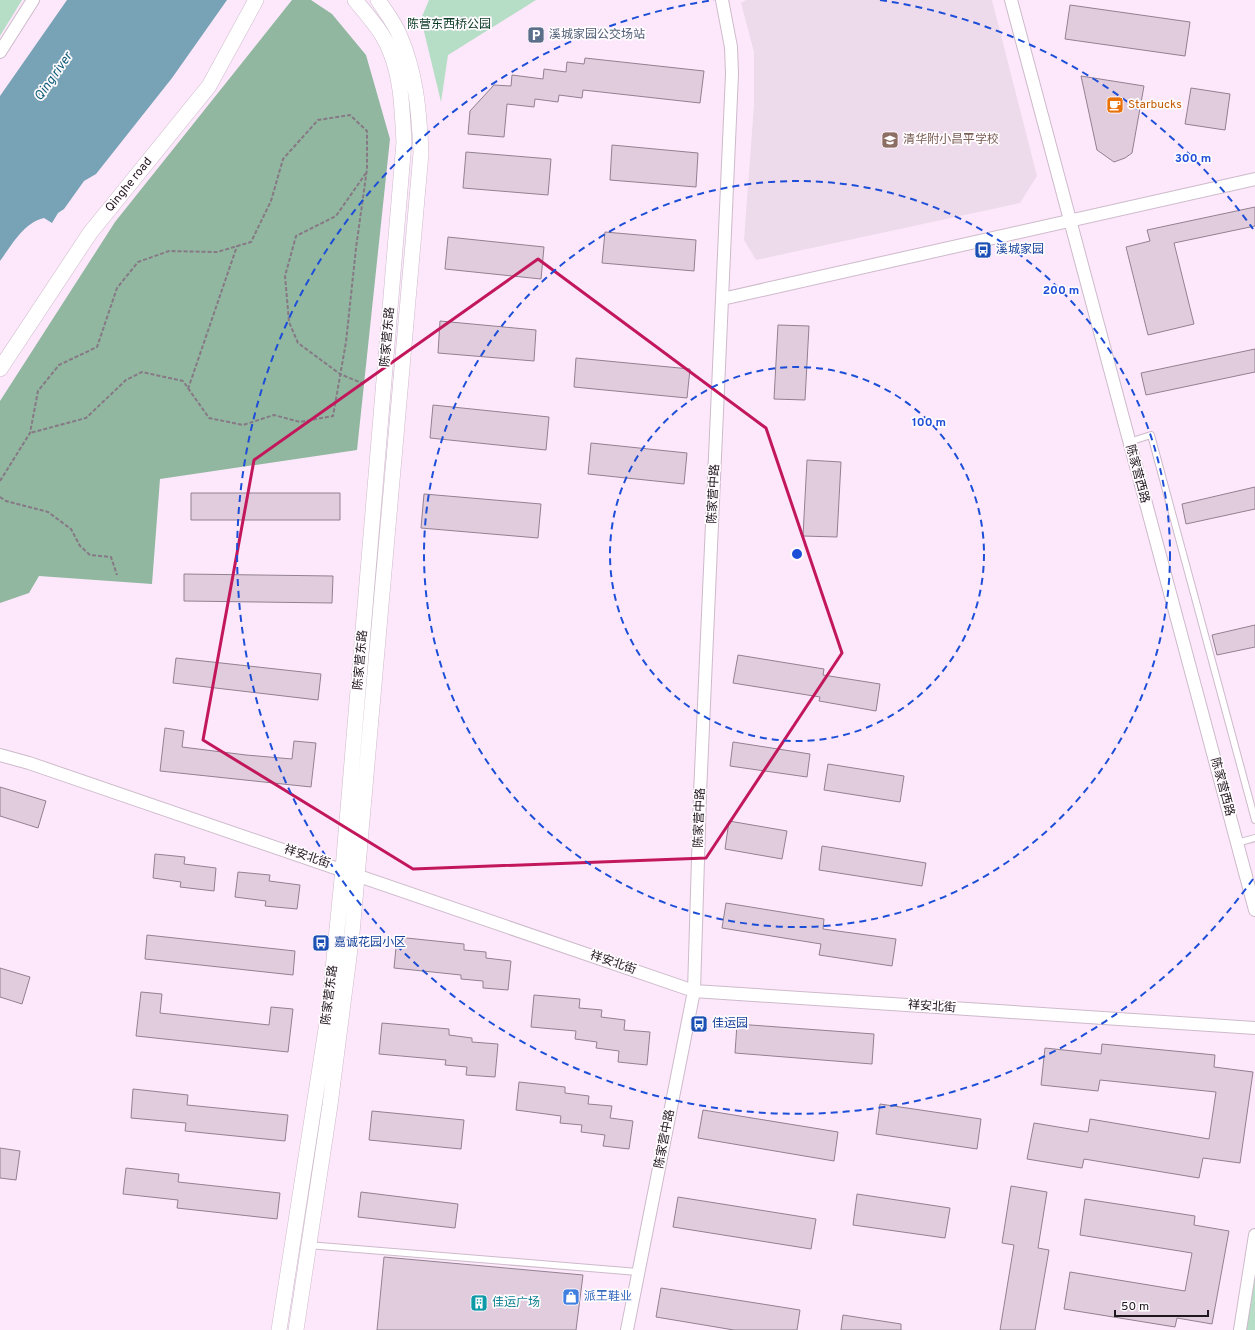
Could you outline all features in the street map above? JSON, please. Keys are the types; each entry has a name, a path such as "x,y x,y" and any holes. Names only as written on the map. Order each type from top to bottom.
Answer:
{"street":[{"path":"0,52 33,0"},
{"name":"Qinghe road","path":"0,369 90,233 209,86 256,0"},
{"name":"陈家营东路","path":"296,1330 341,1021 350,872 404,142 402,101 397,70 390,50 379,31 355,0"},
{"name":"陈家营东路","path":"279,1330 350,872 421,153 418,107 414,78 399,32 378,0"},
{"name":"陈家营中路","path":"626,1330 694,991 701,786 732,74 732,47 722,0"},
{"name":"陈家营西路","path":"1011,0 1128,442 1255,910"},
{"path":"722,299 1255,178"},
{"name":"祥安北街","path":"0,755 36,765 694,991 1255,1028"},
{"path":"1240,1330 1255,1235"}],"lane":[{"path":"1128,442 1151,435 1255,820"},
{"path":"1237,842 1255,838"},
{"path":"308,1245 638,1272"}],"path":[{"path":"0,480 30,433 38,391 59,365 97,347 117,288 138,262 169,251 216,252 251,242 272,201 283,159 318,120 350,115 367,131 366,172 346,342 333,416 300,422 274,415 243,425 209,418 183,381 142,372 126,380 86,418 30,433"},
{"path":"364,384 340,374 298,344 289,322 286,276 296,236 336,216 366,172"},
{"path":"188,389 236,246"},
{"path":"0,497 6,501 48,512 71,529 80,546 90,555 111,557 118,575"}],"highlighted area":[{"path":"538,259 766,428 842,653 706,858 413,869 203,740 254,460"}],"shaded area":[{"name":"清华附小昌平学校","path":"746,0 992,0 1037,176 1020,203 756,260 744,240 754,105 754,52 741,3"}],"green space":[{"path":"0,0 22,0 0,36"},
{"path":"292,0 311,0 332,14 366,55 390,139 357,450 160,479 152,584 39,576 29,593 0,603 0,401 115,222"},
{"name":"陈营东西桥公园","path":"429,0 536,0 448,55 441,102 421,19"},
{"path":"1255,1235 1255,1330 1240,1330"}],"water":[{"name":"Qing river","path":"67,0 227,0 172,78 96,174 84,181 64,209 58,213 52,223 44,218 30,225 24,230 0,261 0,96"}],"building":[{"path":"1070,5 1190,22 1185,56 1065,39"},
{"path":"585,58 704,71 700,103 583,90 582,98 559,95 558,102 535,99 534,107 507,104 504,137 468,134 470,111 494,85 511,86 512,75 543,79 544,69 566,72 567,62 584,64"},
{"path":"1081,76 1144,86 1132,153 1125,158 1114,162 1097,150"},
{"path":"1191,88 1230,94 1225,130 1185,124"},
{"path":"612,145 698,153 696,187 610,180"},
{"path":"466,152 551,159 548,195 463,188"},
{"path":"1255,207 1255,226 1174,243 1194,324 1148,335 1126,247 1150,241 1147,230"},
{"path":"605,232 696,240 694,271 602,263"},
{"path":"448,237 544,247 541,279 445,269"},
{"path":"440,321 536,330 534,361 438,353"},
{"path":"778,325 809,326 805,400 774,399"},
{"path":"1255,349 1255,372 1146,395 1141,373"},
{"path":"576,358 690,369 687,398 574,387"},
{"path":"433,405 549,417 546,450 430,438"},
{"path":"591,443 687,453 684,484 588,474"},
{"path":"807,460 841,462 837,537 803,536"},
{"path":"1255,487 1255,509 1186,524 1182,504"},
{"path":"191,493 340,493 340,520 191,520"},
{"path":"424,494 541,504 538,538 421,528"},
{"path":"184,574 333,576 332,603 184,601"},
{"path":"1255,625 1255,647 1217,655 1212,635"},
{"path":"738,655 824,669 823,675 880,684 876,711 819,701 820,697 733,683"},
{"path":"176,658 321,674 318,700 173,683"},
{"path":"165,728 184,731 182,747 246,755 292,759 294,741 316,743 311,787 160,771"},
{"path":"733,742 810,754 807,777 730,766"},
{"path":"828,764 904,776 900,802 824,790"},
{"path":"0,787 46,801 38,828 0,816"},
{"path":"729,821 787,831 782,859 725,849"},
{"path":"822,846 926,863 922,886 819,870"},
{"path":"155,854 185,857 184,864 216,868 214,891 180,887 181,882 153,878"},
{"path":"238,872 270,875 269,881 300,885 297,909 265,906 266,901 235,897"},
{"path":"726,903 824,919 823,929 896,939 892,966 819,955 821,944 722,928"},
{"path":"147,935 295,951 293,975 145,959"},
{"path":"397,937 464,944 464,950 486,952 486,958 511,961 508,990 483,988 483,981 461,979 461,975 394,968"},
{"path":"0,968 30,977 22,1004 0,997"},
{"path":"141,992 162,994 160,1013 269,1025 271,1007 293,1009 288,1052 136,1036"},
{"path":"534,995 580,999 579,1008 602,1010 601,1017 625,1020 624,1030 650,1032 647,1065 618,1062 619,1051 596,1048 597,1042 575,1039 576,1031 531,1027"},
{"path":"382,1023 449,1029 449,1035 472,1038 472,1042 498,1044 495,1077 466,1075 467,1067 445,1065 446,1060 379,1054"},
{"path":"737,1024 874,1034 872,1064 735,1053"},
{"path":"1102,1044 1215,1055 1214,1067 1253,1072 1240,1163 1203,1158 1199,1178 1084,1159 1082,1168 1027,1159 1034,1123 1088,1132 1090,1119 1209,1139 1216,1092 1100,1080 1098,1091 1041,1085 1045,1048 1101,1054"},
{"path":"519,1082 565,1087 565,1093 589,1096 588,1104 612,1106 610,1118 633,1121 629,1149 603,1146 605,1135 581,1132 582,1125 560,1123 561,1116 516,1110"},
{"path":"133,1089 188,1095 187,1105 288,1115 285,1141 185,1131 186,1123 131,1118"},
{"path":"880,1104 981,1119 977,1149 876,1134"},
{"path":"703,1110 838,1132 834,1161 698,1138"},
{"path":"372,1111 464,1120 461,1149 369,1140"},
{"path":"0,1148 20,1151 16,1180 0,1178"},
{"path":"126,1168 179,1174 178,1182 280,1193 277,1219 177,1208 178,1200 123,1194"},
{"path":"1011,1186 1047,1192 1038,1248 1049,1250 1035,1330 1000,1330 1014,1245 1002,1243"},
{"path":"361,1192 458,1204 455,1228 358,1217"},
{"path":"857,1194 950,1208 945,1238 853,1225"},
{"path":"678,1197 816,1219 811,1249 673,1227"},
{"path":"1085,1199 1195,1216 1194,1225 1229,1231 1212,1324 1177,1318 1175,1327 1064,1309 1070,1272 1185,1291 1192,1253 1080,1235"},
{"name":"佳运广场","path":"384,1257 583,1275 576,1330 377,1330"},
{"path":"661,1288 800,1310 797,1330 734,1330 656,1317"},
{"path":"843,1315 901,1324 901,1330 841,1330"}],"place":[{"name":"溪城家园公交场站","path":"536,35"},
{"name":"Starbucks","path":"1115,105"},
{"name":"清华附小昌平学校","path":"890,140"},
{"name":"溪城家园","path":"983,250"},
{"name":"嘉诚花园小区","path":"321,943"},
{"name":"佳运园","path":"699,1024"},
{"name":"派王鞋业","path":"571,1297"},
{"name":"佳运广场","path":"479,1303"}]}
